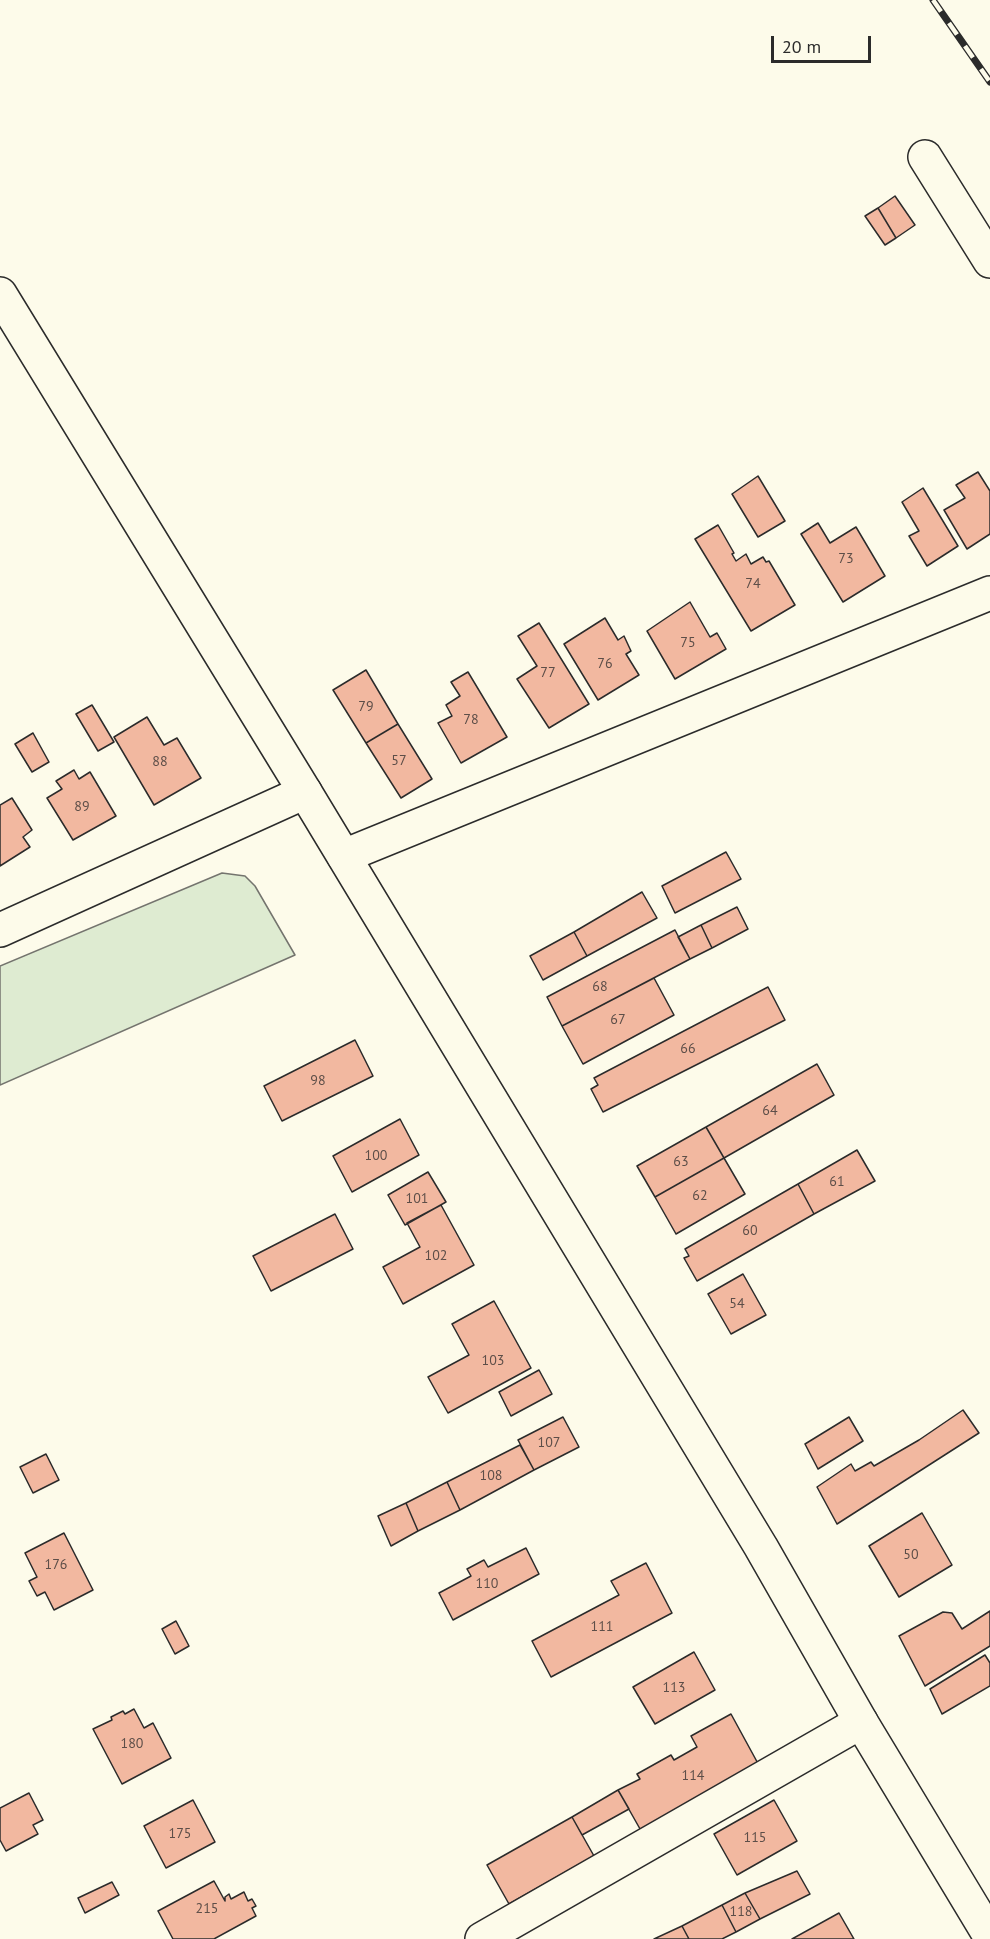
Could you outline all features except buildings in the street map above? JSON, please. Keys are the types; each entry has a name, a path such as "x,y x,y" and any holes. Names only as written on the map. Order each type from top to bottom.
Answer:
{"main road":[{"path":"925,157 990,261"},
{"path":"0,294 344,856 749,1526 861,1722 990,1936"},
{"path":"344,856 990,593"},
{"path":"0,930 305,792"},
{"path":"482,1939 861,1722"}],"green space":[{"path":"222,873 245,876 255,886 295,955 0,1085 0,966"}],"railway":[{"path":"933,0 990,82"}]}
